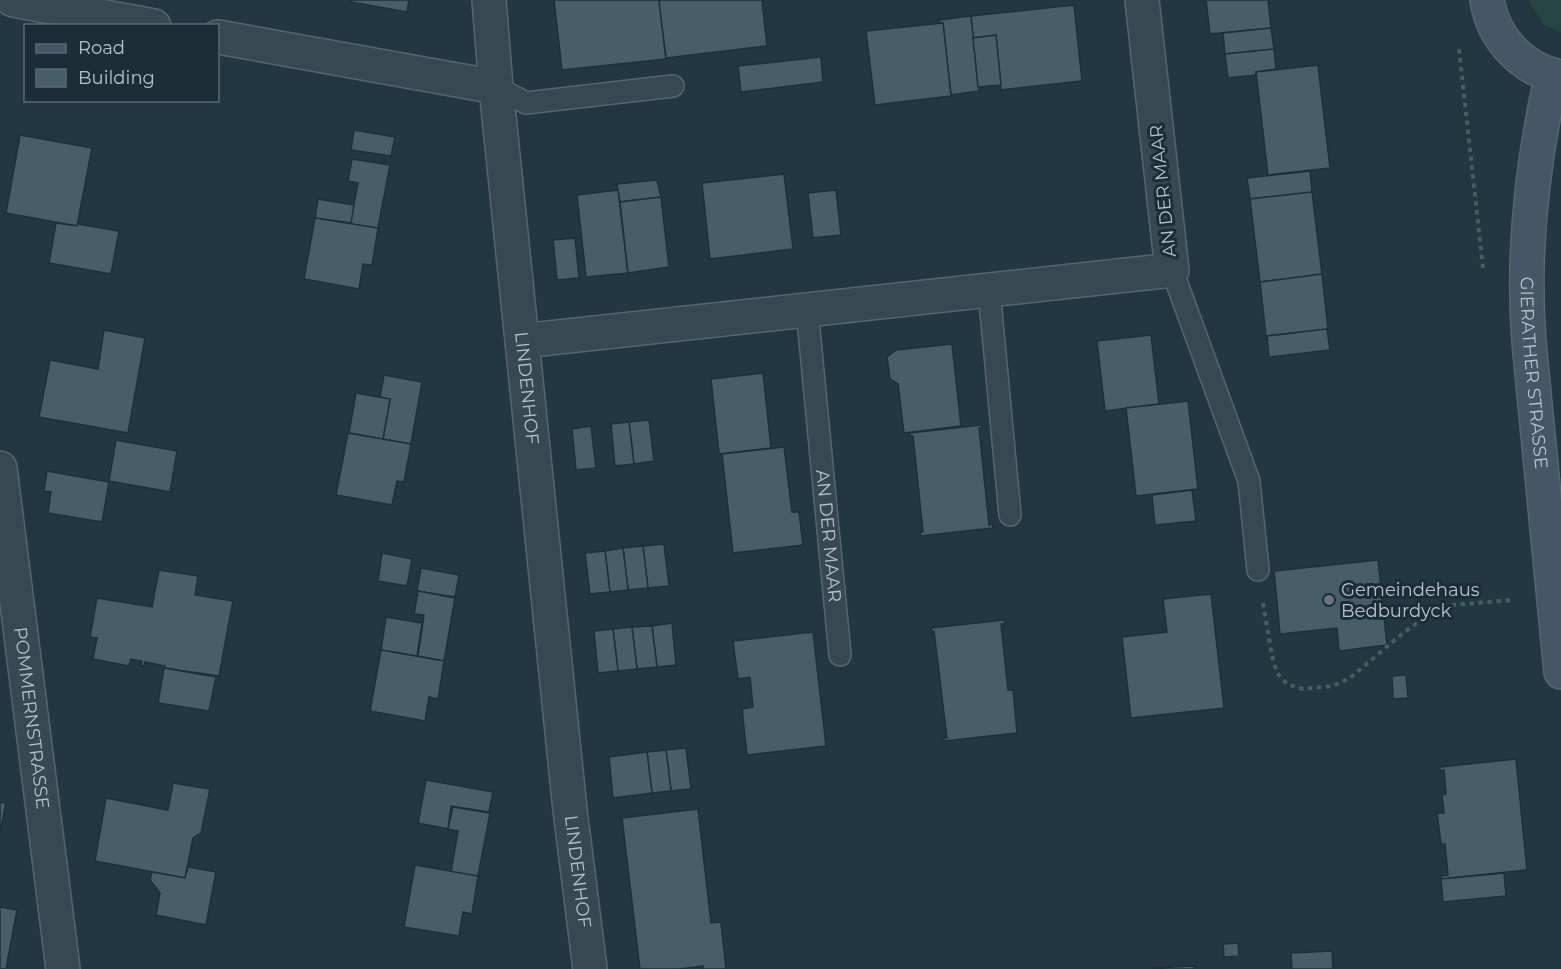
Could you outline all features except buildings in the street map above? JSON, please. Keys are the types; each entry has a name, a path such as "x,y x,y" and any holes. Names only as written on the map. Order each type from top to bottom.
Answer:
{"main road":[{"name":"GIERATHER STRASSE","path":"1487,0 1497,33 1512,52 1531,66 1557,76 1542,119 1531,192 1526,288 1529,342 1561,672"}],"street":[{"path":"13,0 143,24"},
{"name":"LINDENHOF","path":"489,0 570,810 590,969"},
{"name":"AN DER MAAR","path":"522,341 1172,270 1142,0"},
{"path":"219,37 496,87"},
{"name":"POMMERNSTRASSE","path":"0,468 63,969"}],"lane":[{"path":"496,87 526,103 673,86"},
{"path":"1172,270 1249,481 1258,570"},
{"path":"989,290 1010,515"},
{"name":"AN DER MAAR","path":"807,309 840,655"}],"path":[{"path":"1258,570 1274,665 1283,681 1303,689 1333,686 1350,678 1402,634 1440,606 1523,599"}],"green space":[{"path":"1528,0 1561,0 1561,32 1544,25"}],"place":[{"name":"Gemeindehaus Bedburdyck","path":"1329,600"}]}
